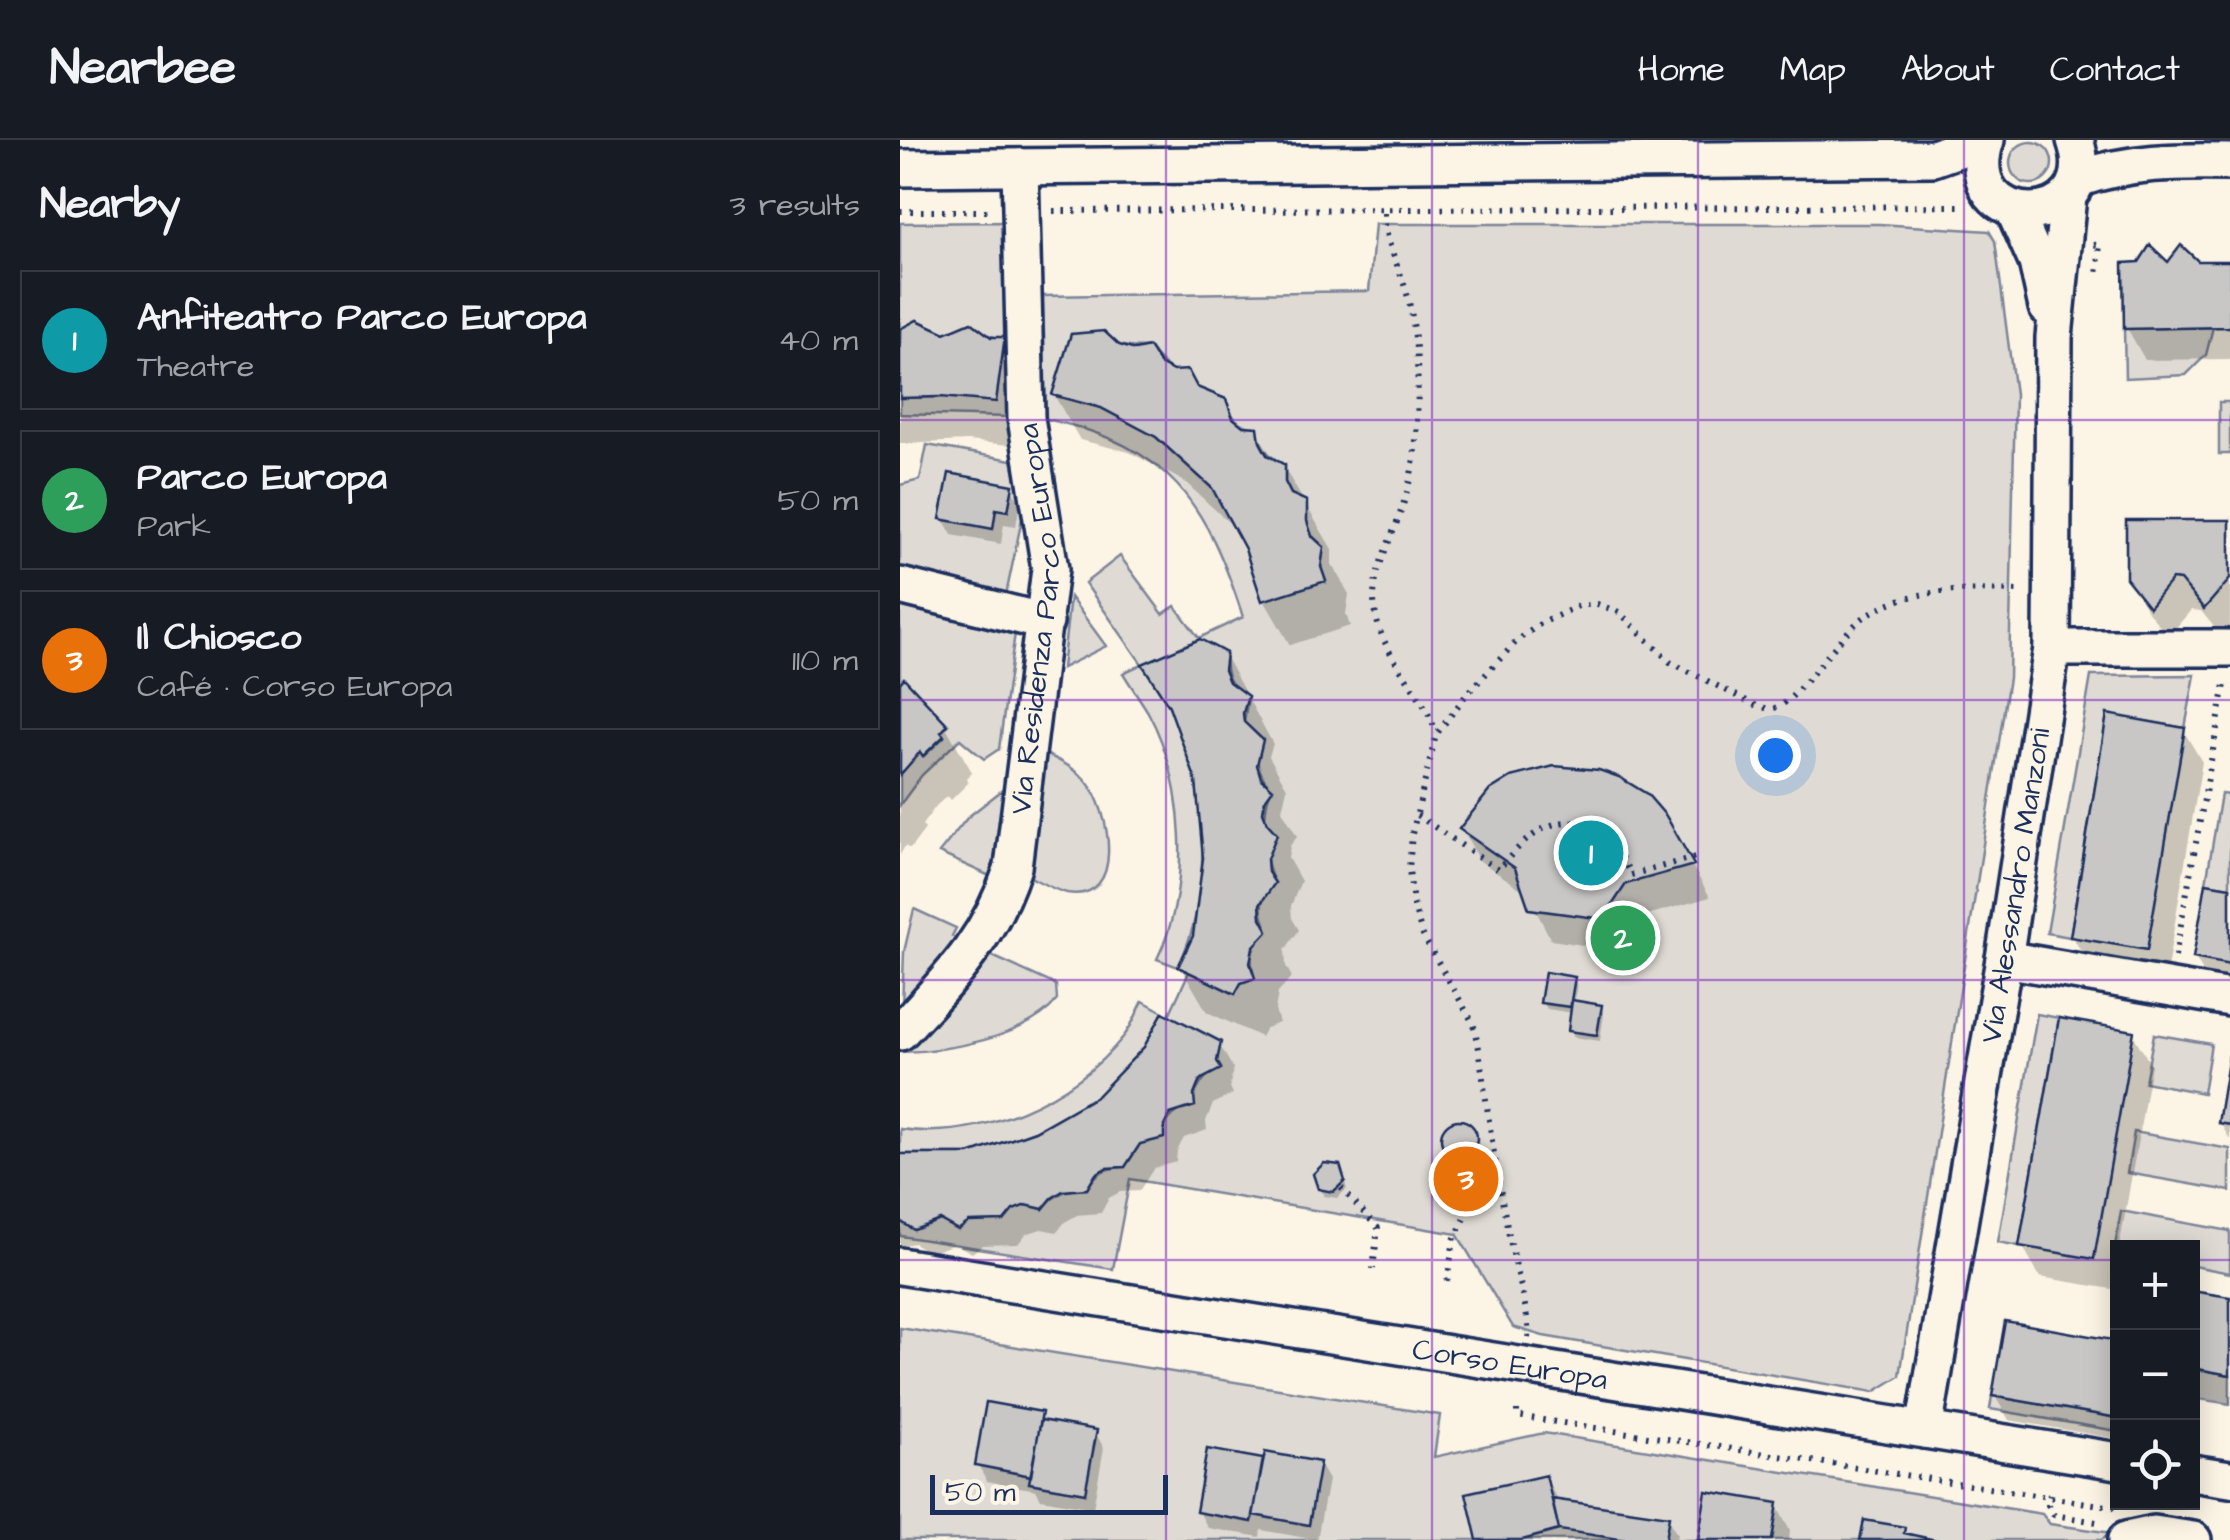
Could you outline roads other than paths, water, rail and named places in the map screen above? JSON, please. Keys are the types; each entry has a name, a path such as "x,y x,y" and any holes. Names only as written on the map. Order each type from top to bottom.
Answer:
{"street":[{"path":"900,168 1932,158 1985,140 1980,196"},
{"path":"2076,141 2119,155 2163,162"},
{"name":"Via Alessandro Manzoni","path":"1924,1430 2052,648 2054,337 2063,248 2081,161 2076,141"},
{"name":"Via Alessandro Manzoni","path":"1932,158 1959,166 1980,196 2014,210 2037,262 2054,337"},
{"path":"2014,210 2034,213 2052,208 2073,188 2110,170 2163,162 2230,162"},
{"name":"Via Residenza Parco Europa","path":"900,1032 975,948 1013,867 1050,554 1026,418 1020,167"},
{"path":"900,586 1044,622"},
{"path":"2052,648 2229,658"},
{"path":"2004,959 2230,998"},
{"name":"Corso Europa","path":"900,1266 2110,1460"},
{"path":"2200,1474 2230,1479"},
{"path":"2124,1524 2154,1534 2194,1540"}],"place":[{"name":"Anfiteatro Parco Europa","path":"1591,853"},
{"name":"Parco Europa","path":"1623,938"},
{"name":"Il Chiosco","path":"1466,1179"}]}
